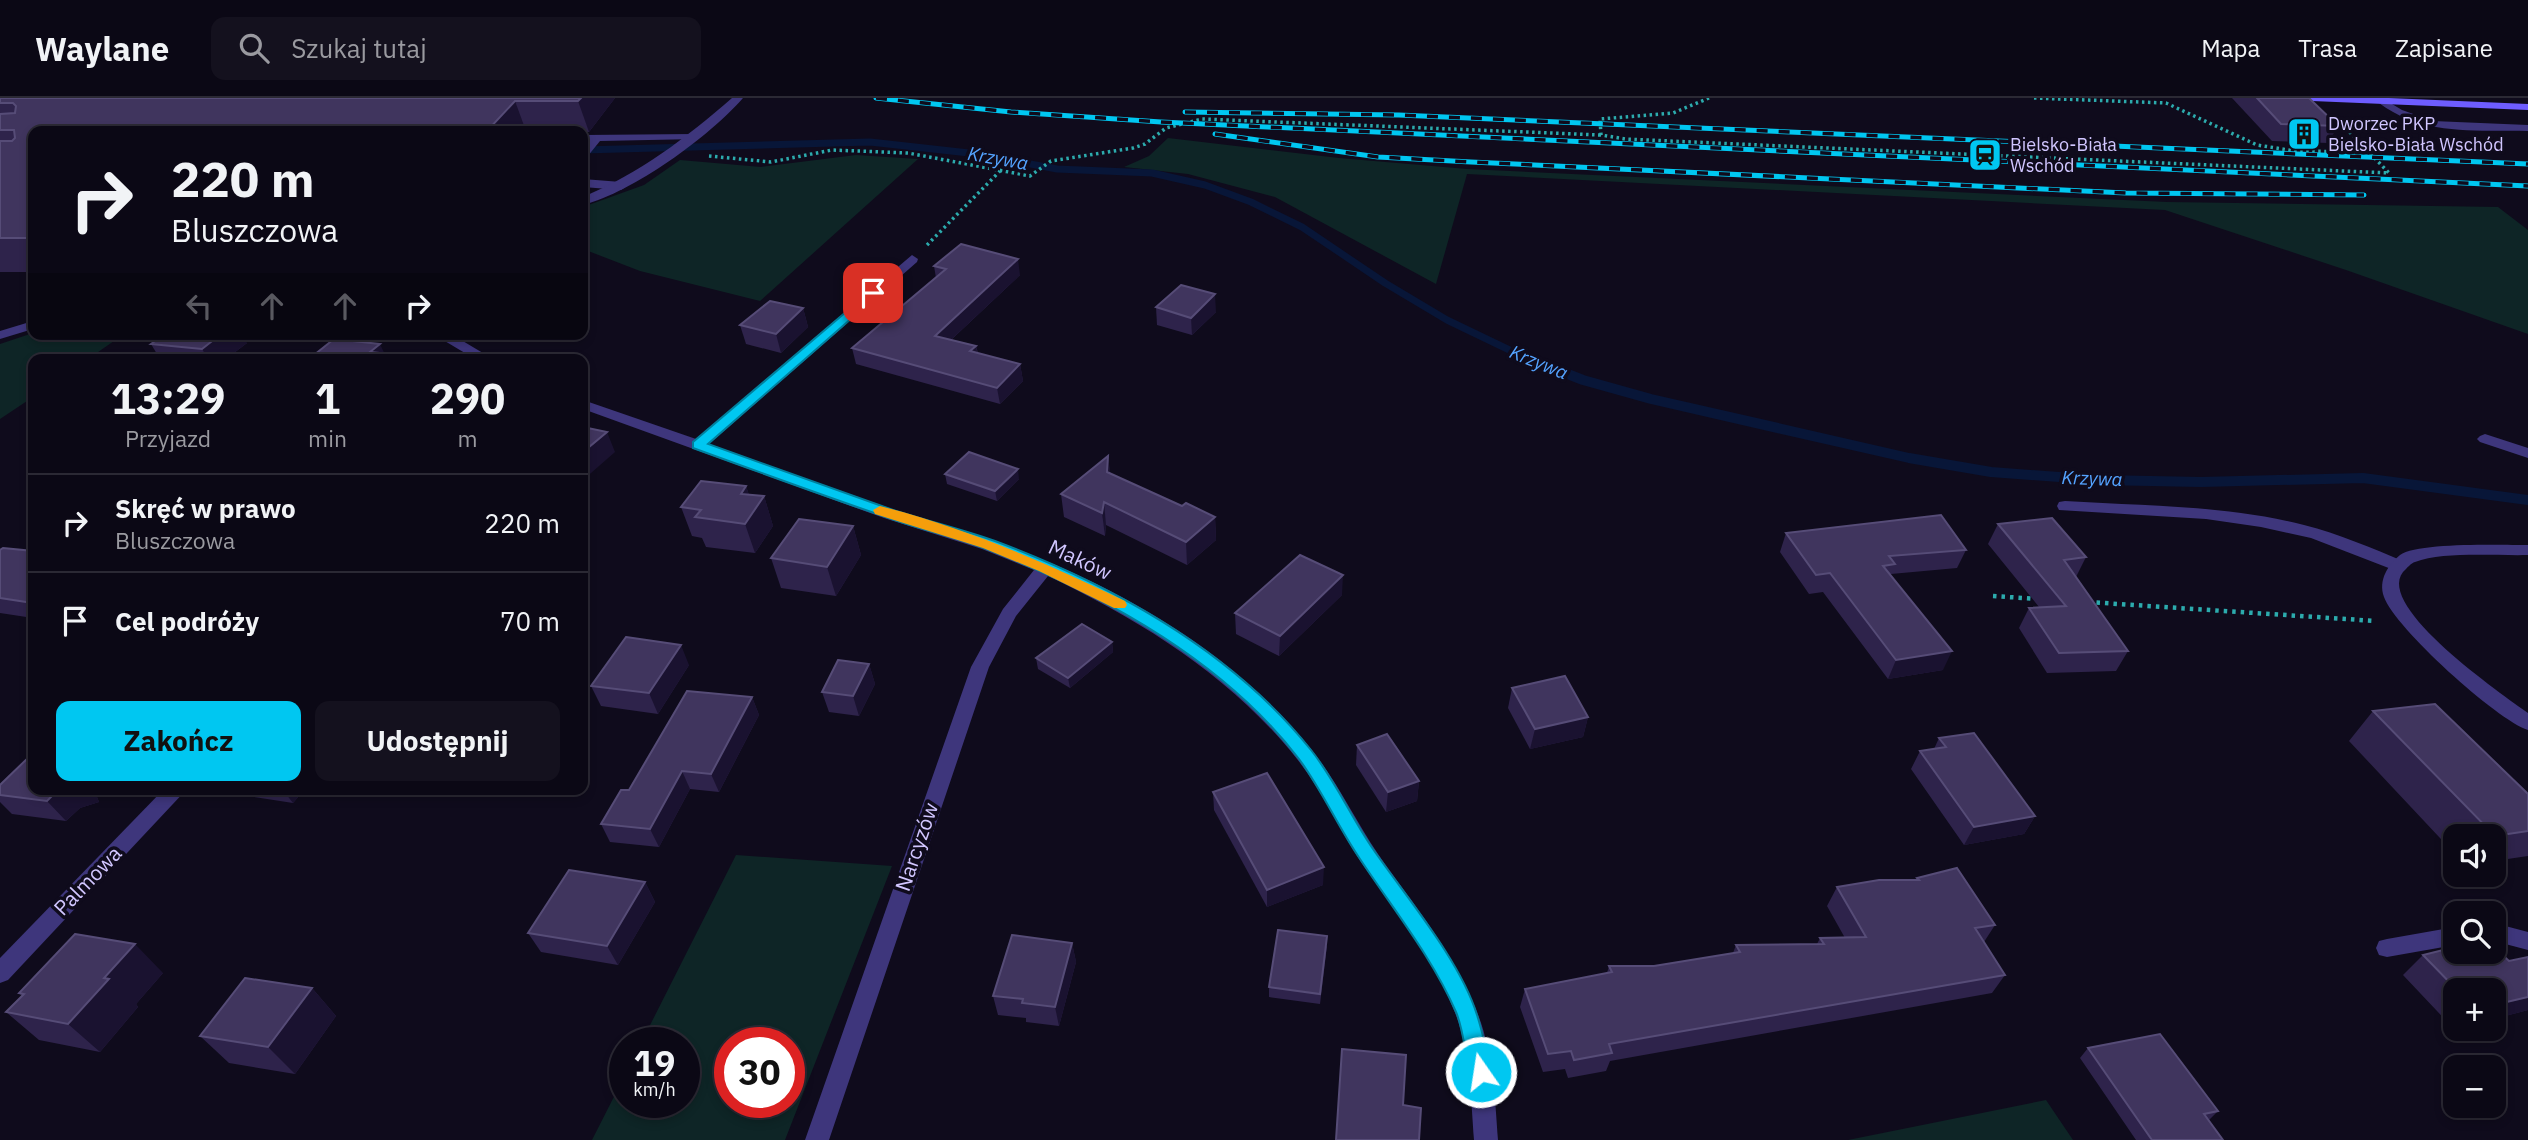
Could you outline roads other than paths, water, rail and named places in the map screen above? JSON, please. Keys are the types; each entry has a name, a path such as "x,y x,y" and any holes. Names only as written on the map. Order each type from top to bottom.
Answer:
{"street":[{"path":"588,199 621,186 674,155 738,98"},
{"path":"2312,98 2528,107"},
{"path":"2381,99 2402,116 2429,123 2528,128"},
{"path":"591,140 691,139"},
{"path":"588,184 621,186"},
{"path":"698,445 912,259"},
{"path":"0,335 28,327"},
{"path":"451,340 477,354"},
{"name":"Maków","path":"588,406 890,514 988,544 1109,598 1169,634 1216,667 1264,710 1306,755 1365,851 1439,959 1467,1014 1481,1072 1486,1140"},
{"path":"2485,439 2528,453"},
{"path":"2065,506 2230,517 2289,527 2337,541 2399,566"},
{"path":"2528,550 2452,551 2409,557 2392,574 2392,595 2409,623 2460,670 2528,723"},
{"name":"Narcyzów","path":"817,1140 980,667 1009,613 1045,568"},
{"name":"Palmowa","path":"0,973 171,795"},
{"path":"2506,935 2528,941"},
{"path":"2387,948 2443,938"}],"waterway":[{"name":"Krzywa","path":"588,150 870,142 978,154 1057,169 1152,173 1205,185 1251,202 1302,227 1385,283 1447,320 1523,357"},
{"name":"Krzywa","path":"1519,355 1523,357"},
{"name":"Krzywa","path":"1523,357 1583,380 1651,399 1909,458 1991,472 2100,480 2201,482 2363,478 2528,500"}],"railway":[{"path":"876,98 1011,112 1161,122 2528,186"},
{"path":"1185,112 1399,115 2528,164"},
{"path":"1215,134 1378,157 1471,162 2126,193 2364,195"}],"place":[{"name":"Dworzec PKP Bielsko-Biała Wschód","path":"2304,134"},
{"name":"Bielsko-Biała Wschód","path":"1985,155"}]}
